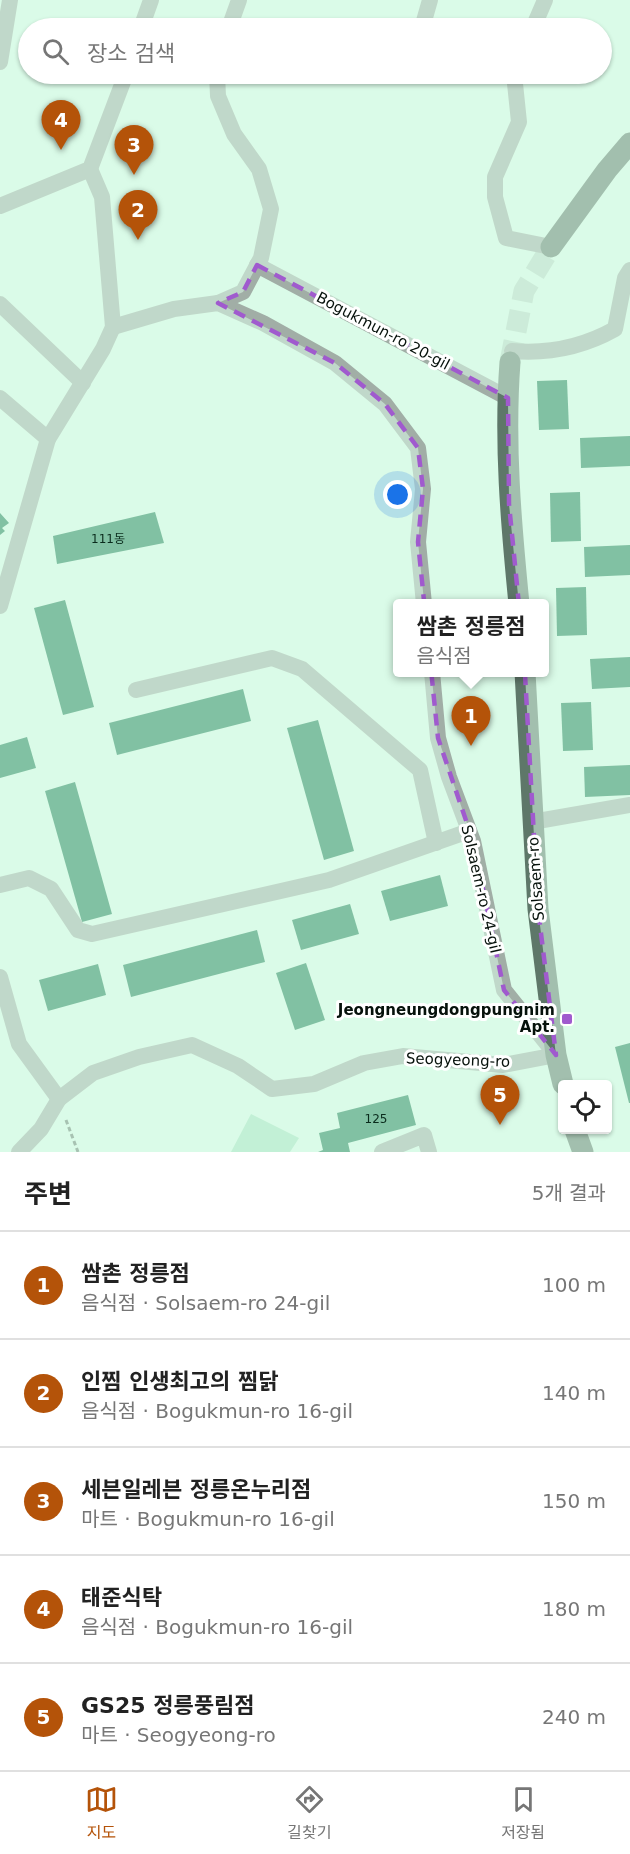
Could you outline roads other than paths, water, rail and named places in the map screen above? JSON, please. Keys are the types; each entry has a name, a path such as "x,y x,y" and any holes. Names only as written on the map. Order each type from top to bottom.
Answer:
{"main road":[{"path":"551,247 607,170 630,143"},
{"path":"511,357 508,398 509,504 519,599"},
{"name":"Solsaem-ro","path":"525,677 538,909 556,1055 562,1080"},
{"path":"576,1134 583,1152"}],"street":[{"path":"0,62 10,0"},
{"path":"145,18 151,0"},
{"path":"233,18 239,0"},
{"path":"425,18 430,0"},
{"path":"537,18 545,0"},
{"path":"0,606 7,560 48,439 83,383 113,327 102,197 90,169 122,84"},
{"path":"113,327 174,309 218,303 243,292 257,265 271,209 259,170 234,134 218,96 218,84"},
{"path":"515,84 519,122 495,177 495,197 506,238 551,247"},
{"path":"0,206 90,169"},
{"name":"Bogukmun-ro 20-gil","path":"257,265 508,398"},
{"path":"511,357 541,354 596,339 615,329 625,278 630,270"},
{"path":"218,303 263,323 335,363 385,404 418,448 423,489 418,542 424,599"},
{"path":"0,304 83,383"},
{"path":"0,398 48,439"},
{"path":"136,690 272,658 302,669 420,770 436,843"},
{"name":"Solsaem-ro 24-gil","path":"432,677 438,738 449,777 469,831 504,990 556,1055"},
{"path":"532,822 630,805"},
{"path":"0,885 29,878 51,889 78,930 92,934 329,880 469,831"},
{"path":"0,977 19,1044 59,1099 41,1129 19,1152"},
{"name":"Seogyeong-ro","path":"59,1099 101,1070 139,1057 192,1045 238,1066 272,1089 314,1084 363,1063 403,1056 503,1065 556,1055"},
{"path":"382,1152 424,1135 429,1152"}],"tunnel":[{"path":"510,362 524,291 551,247"}],"place":[{"name":"태준식탁","path":"61,150"},
{"name":"세븐일레븐 정릉온누리점","path":"134,175"},
{"name":"인찜 인생최고의 찜닭","path":"138,240"},
{"name":"쌈촌 정릉점","path":"471,746"},
{"name":"Jeongneungdongpungnim Apt.","path":"567,1019"},
{"name":"GS25 정릉풍림점","path":"500,1125"}]}
